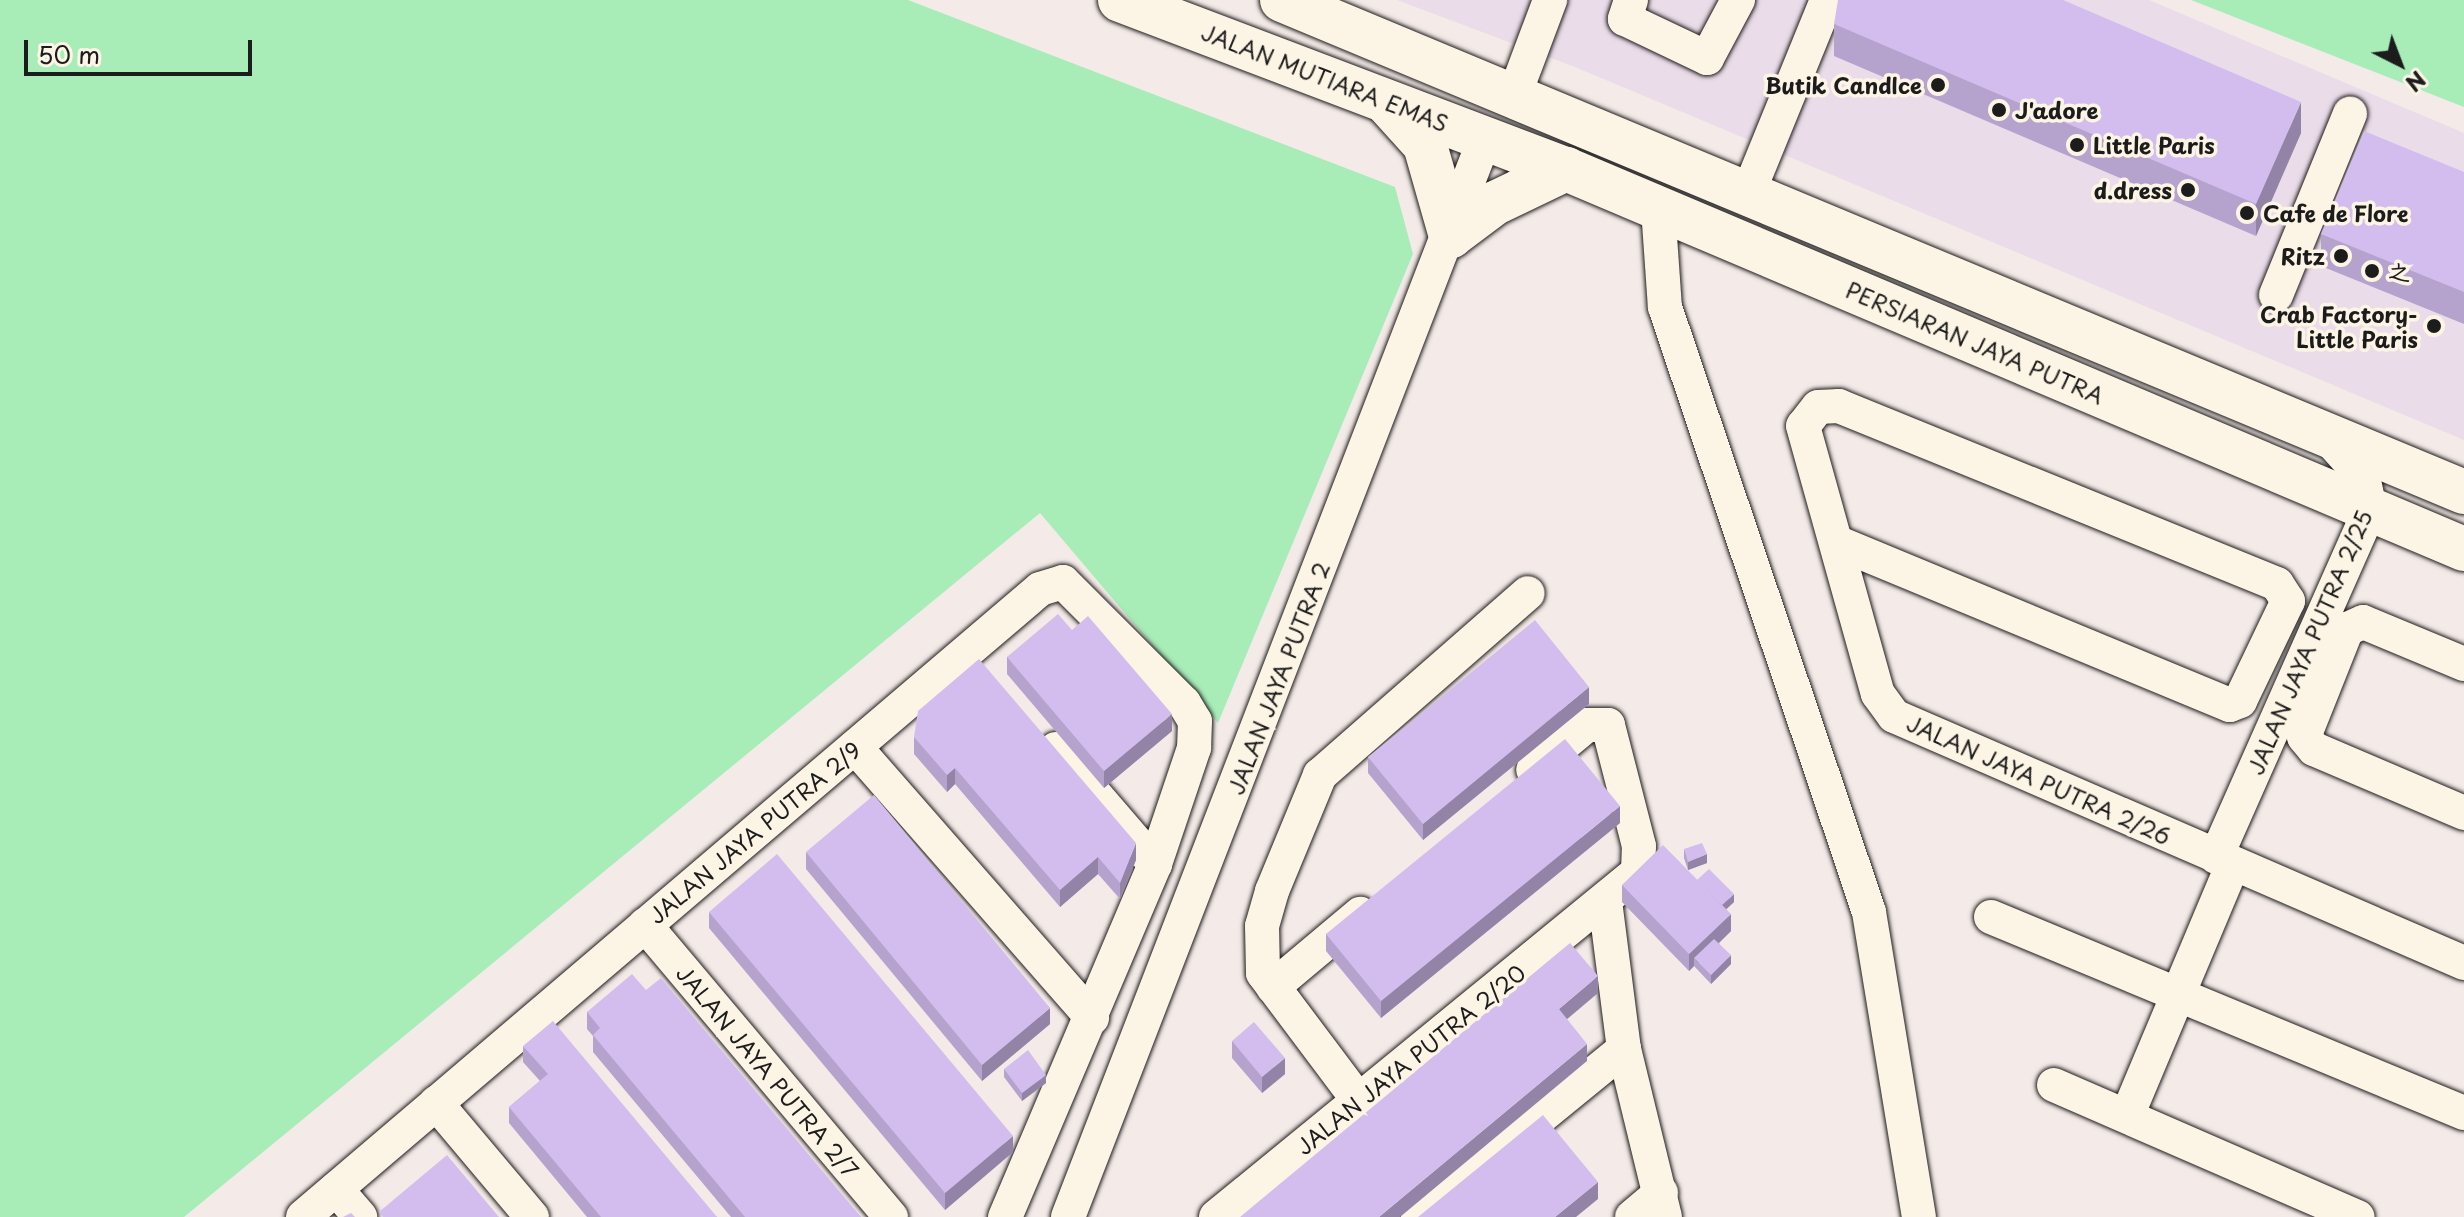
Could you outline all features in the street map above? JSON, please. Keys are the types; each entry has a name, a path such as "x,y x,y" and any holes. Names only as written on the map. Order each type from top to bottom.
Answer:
{"main road":[{"name":"JALAN MUTIARA EMAS","path":"1120,0 1485,138"},
{"path":"1282,0 1386,39 1747,196 2464,492"},
{"path":"1386,39 1406,64 1468,103 1485,138 1513,121 1586,128"},
{"path":"1382,98 1425,145 1451,236 1495,203 1566,169"},
{"name":"PERSIARAN JAYA PUTRA","path":"1485,138 1566,169 2464,549"}],"street":[{"path":"1514,96 1550,0"},
{"path":"1631,0 1625,19 1707,58 1738,0"},
{"path":"1747,196 1822,2"},
{"path":"2276,295 2350,114"},
{"name":"JALAN JAYA PUTRA 2","path":"1068,1217 1451,236 1485,138"},
{"path":"1658,208 1665,307 1869,912 1919,1217"},
{"name":"JALAN JAYA PUTRA 2/26","path":"1836,542 2230,705 2240,701 2288,601 2277,584 1839,406 1818,407 1803,426 1878,694 1894,716 2464,963"},
{"name":"JALAN JAYA PUTRA 2/25","path":"2127,1116 2179,992 2225,860 2370,509 2363,477 2325,436"},
{"name":"JALAN JAYA PUTRA 2/9","path":"303,1217 436,1103 553,1024 645,925 762,847 855,747 979,661 1040,589 1063,582 1081,592 1195,721 1194,748 1155,864"},
{"path":"1359,1101 1263,973 1262,926 1320,775 1528,593"},
{"path":"2464,664 2375,623 2347,629 2304,737 2314,749 2464,813"},
{"path":"1005,1217 1033,1160 1155,864 1031,721"},
{"name":"JALAN JAYA PUTRA 2/20","path":"1216,1217 1638,872 1639,846 1608,725 1587,725 1502,796"},
{"path":"855,747 1092,1018"},
{"path":"1273,987 1382,896"},
{"path":"1605,901 1624,1049 1663,1205 1632,1217"},
{"path":"1991,917 2179,992 2464,1113"},
{"name":"JALAN JAYA PUTRA 2/7","path":"645,925 891,1217"},
{"path":"1418,1217 1624,1049"},
{"path":"2054,1085 2357,1217"},
{"path":"436,1103 532,1217"},
{"path":"1002,1123 1033,1160"},
{"path":"336,1189 360,1217"}],"shaded area":[{"name":"Little Paris","path":"1397,0 2149,0 2464,133 2464,440 1575,67"}],"green space":[{"path":"0,0 908,0 1395,187 1413,254 1218,723 1040,513 184,1217 0,1217"},
{"path":"2191,0 2464,0 2464,107"}],"building":[{"path":"1838,0 2063,0 2301,102 2256,204 1834,24"},
{"path":"2364,131 2464,172 2464,292 2321,234"},
{"path":"1058,614 1072,630 1088,616 1172,714 1104,771 1007,657"},
{"path":"1535,620 1589,687 1423,824 1368,757"},
{"path":"979,659 1136,843 1120,883 1098,857 1060,890 955,768 947,775 914,737 918,711"},
{"path":"1565,739 1620,806 1381,1001 1326,934"},
{"path":"874,795 1050,1008 982,1065 806,852"},
{"path":"1702,843 1707,854 1688,862 1684,849"},
{"path":"1663,845 1731,914 1689,954 1622,885"},
{"path":"777,854 1013,1136 945,1193 709,912"},
{"path":"1709,869 1734,894 1722,905 1697,880"},
{"path":"1714,939 1731,955 1711,975 1694,958"},
{"path":"1570,943 1598,976 1559,1009 1587,1044 1379,1217 1240,1217"},
{"path":"632,974 646,990 661,978 861,1217 745,1217 593,1035 600,1028 587,1012"},
{"path":"553,1021 717,1217 601,1217 509,1107 548,1074 523,1046"},
{"path":"1254,1022 1285,1058 1262,1077 1232,1041"},
{"path":"1028,1050 1046,1075 1022,1093 1004,1069"},
{"path":"1543,1115 1598,1182 1555,1217 1418,1217"},
{"path":"447,1155 499,1217 383,1217 379,1212"}],"place":[{"name":"Butik CandIce","path":"1938,85"},
{"name":"J'adore","path":"1999,110"},
{"name":"Little Paris","path":"2077,145"},
{"name":"d.dress","path":"2188,190"},
{"name":"Cafe de Flore","path":"2247,213"},
{"name":"Ritz","path":"2341,256"},
{"name":"之","path":"2372,271"},
{"name":"Crab Factory- Little Paris","path":"2434,326"}]}
